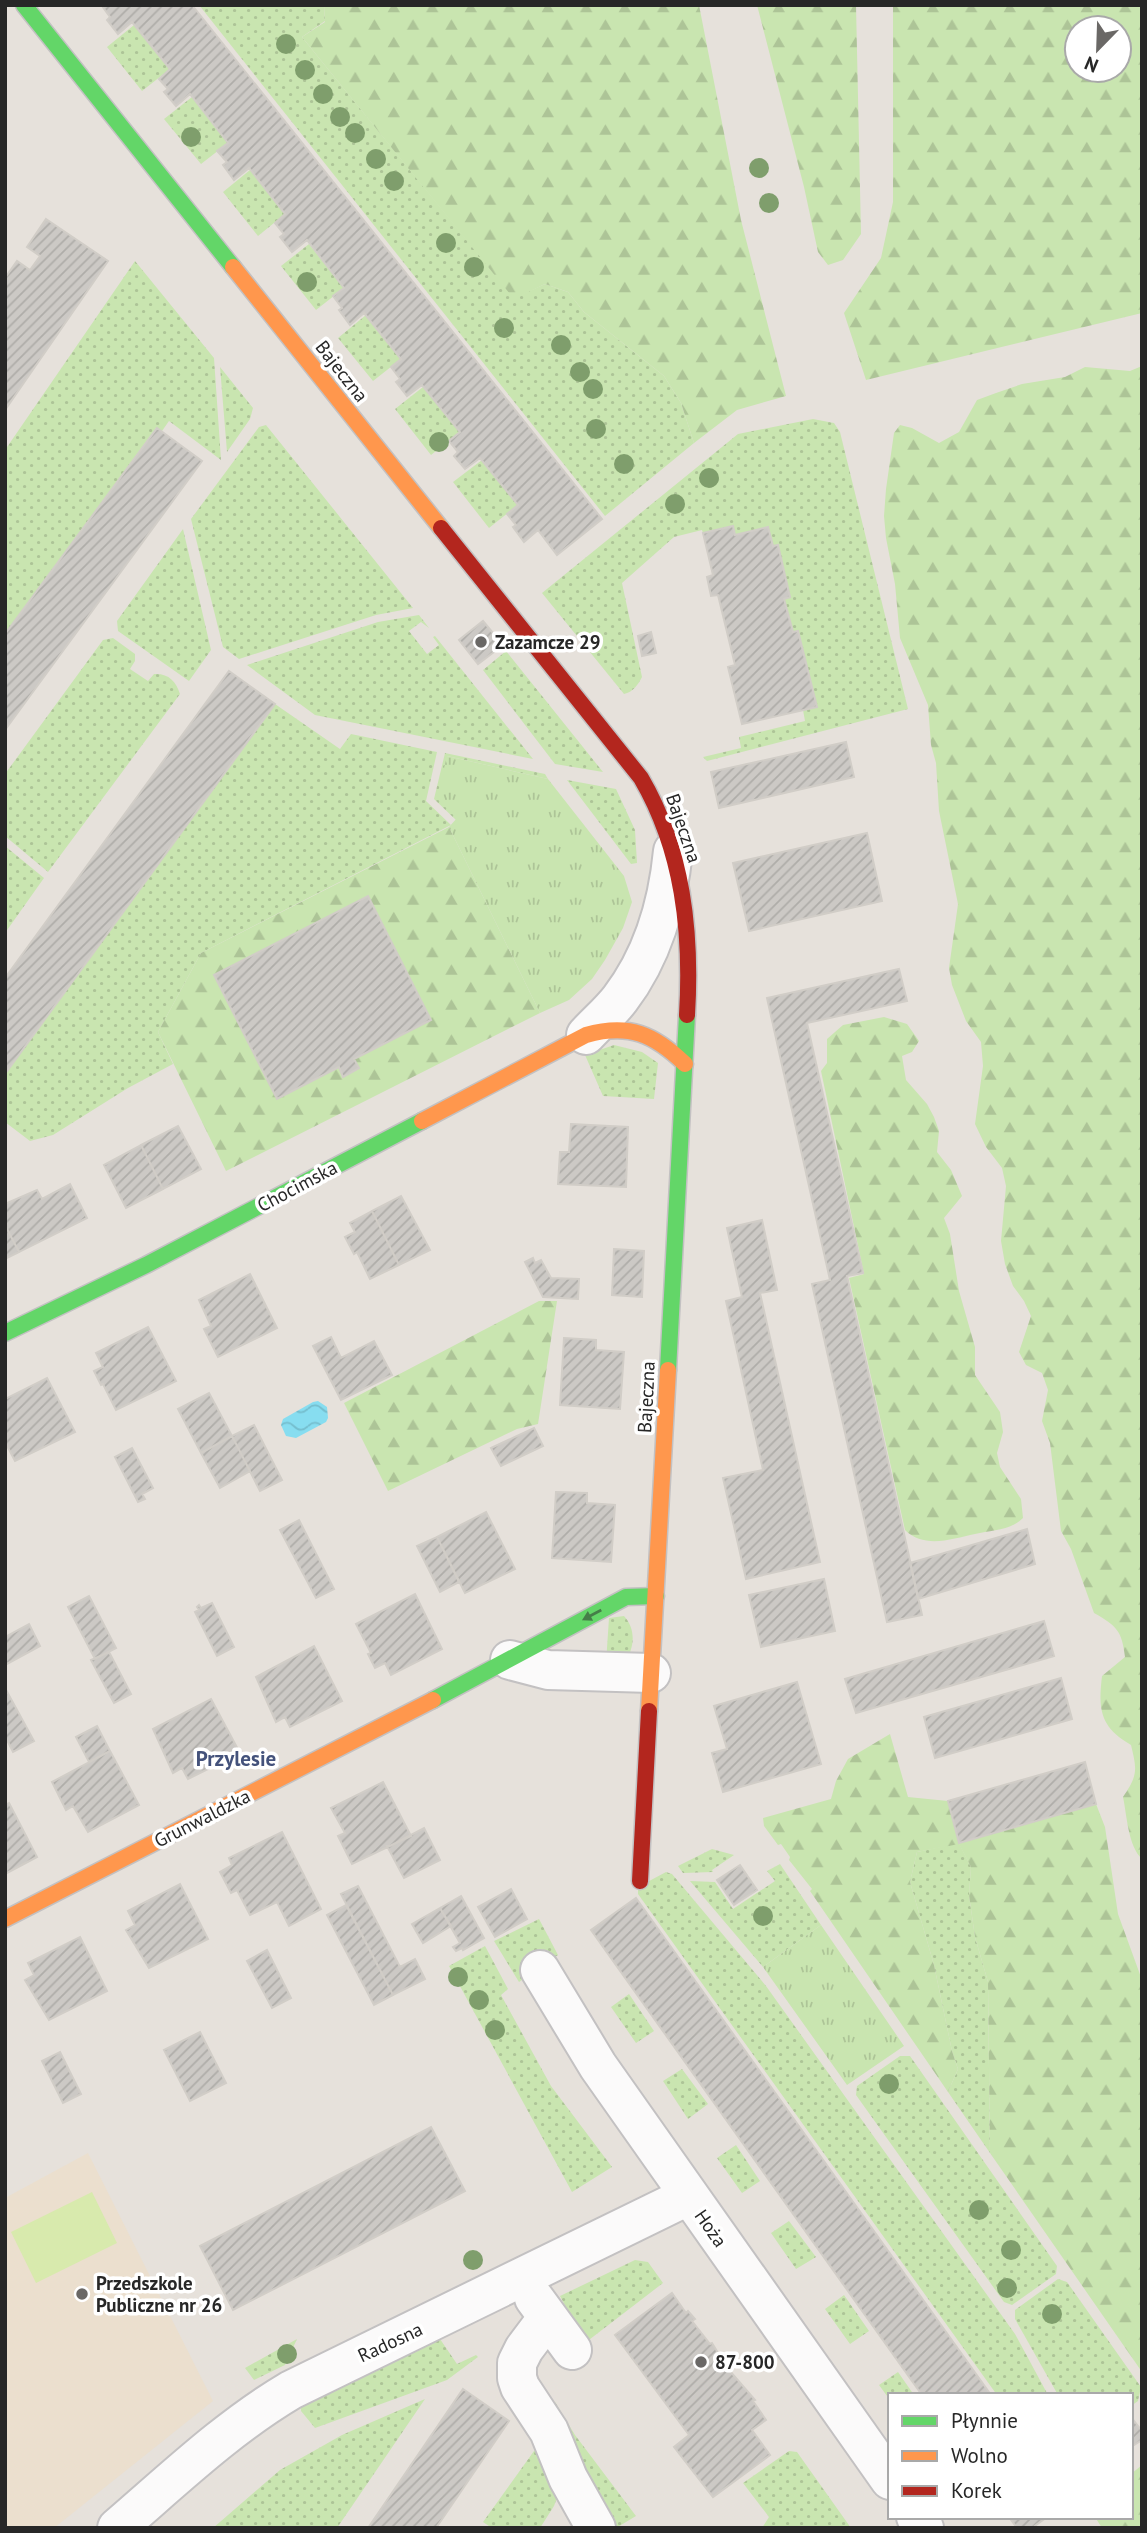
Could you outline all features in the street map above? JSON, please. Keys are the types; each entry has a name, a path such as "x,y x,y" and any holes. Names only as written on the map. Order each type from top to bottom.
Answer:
{"street":[{"name":"Bajeczna","path":"24,5 629,761 656,804 673,851 685,904 689,984 640,1881"},
{"name":"Chocimska","path":"586,1035 618,1002 639,971 652,943 668,891 673,851"},
{"name":"Chocimska","path":"5,1333 146,1265 586,1035 614,1029 651,1036 666,1045 685,1064"},
{"name":"Grunwaldzka","path":"5,1919 510,1660 626,1597 656,1596"},
{"path":"510,1660 548,1670 651,1673"},
{"name":"Hoża","path":"540,1970 597,2066 888,2477"},
{"name":"Radosna","path":"117,2528 216,2442 266,2405 320,2375 688,2196"},
{"path":"520,2280 572,2350"},
{"path":"548,2317 524,2349 517,2363 517,2378 549,2431 568,2478 596,2528"}],"shaded area":[{"name":"Przedszkole Publiczne nr 26","path":"88,2153 213,2401 54,2528 5,2528 5,2198"}],"green space":[{"path":"199,5 324,5 325,21 302,37 514,298 545,284 568,292 584,312 664,376 681,403 694,443 605,516"},
{"path":"324,5 699,5 741,220 786,396 737,410 694,443 681,403 664,376 584,312 568,292 545,284 514,299 302,37 325,22"},
{"path":"757,5 856,5 861,234 843,260 828,265 818,252"},
{"path":"893,5 1142,5 1142,313 866,380 844,313 881,258 893,202"},
{"path":"134,25 170,69 142,91 107,47"},
{"path":"192,97 228,143 201,164 164,119"},
{"path":"250,170 285,214 258,236 223,192"},
{"path":"309,244 344,288 316,310 281,266"},
{"path":"135,261 214,358 221,460 169,421 162,431 156,428 5,634 5,450"},
{"path":"366,315 401,359 373,381 338,338"},
{"path":"1142,366 1142,1859 1131,1839 1123,1797 1135,1772 1131,1745 1107,1724 1100,1699 1102,1676 1125,1657 1122,1641 1113,1626 1094,1613 1071,1549 1061,1531 1050,1443 1042,1421 1048,1390 1042,1373 1026,1365 1019,1352 1031,1316 1013,1286 1001,1241 1006,1186 1002,1168 986,1147 975,1124 983,1066 981,1042 966,1021 952,985 949,968 958,904 939,811 928,705 900,638 884,516 894,433 900,425 912,428 939,443 959,432 977,400 1022,384 1065,377 1085,367 1130,371"},
{"path":"220,367 253,408 250,419 227,452"},
{"path":"423,387 460,432 431,455 395,409"},
{"path":"813,419 834,423 840,432 908,709 707,761 703,757 741,748 739,737 805,721 803,710 817,706 798,631 793,632 784,599 790,597 778,545 773,546 768,527 735,535 733,526 674,537 622,583 642,677 635,688 624,694 542,593 738,434"},
{"path":"266,425 413,608 376,615 239,659 223,647 191,519 259,427"},
{"path":"482,460 518,505 489,528 453,482"},
{"path":"183,529 211,650 189,681 118,631 117,621"},
{"path":"419,615 429,628 421,622 409,631 427,654 439,645 433,637 435,636 533,759 315,715 247,665 378,622"},
{"path":"113,638 135,654 135,661 130,669 148,681 154,674 167,676 174,682 180,694 48,872 5,836 5,774 103,640"},
{"path":"506,651 603,772 555,764 483,670"},
{"path":"275,704 340,749 351,734 437,752 426,801 451,825 201,953 158,1032 173,1064 128,1088 53,1135 30,1141 5,1122 5,1074"},
{"path":"445,753 545,774 548,779 447,756 458,818 456,820 434,799"},
{"path":"447,756 548,779 624,876 632,902 623,928 605,960 592,979 569,1000 540,1013 449,827 457,818 437,797"},
{"path":"567,780 616,789 635,830 637,863 631,864"},
{"path":"449,827 540,1013 226,1171 158,1032 201,953"},
{"path":"5,846 44,878 5,933"},
{"path":"884,1017 907,1024 919,1041 912,1052 902,1056 906,1080 927,1104 934,1117 939,1131 937,1152 951,1170 962,1196 944,1218 950,1234 959,1291 975,1347 975,1375 1000,1412 1003,1432 997,1453 1000,1467 1021,1499 1023,1518 1006,1528 938,1541 921,1539 905,1530 849,1278 864,1274 821,1071 827,1063 827,1039 843,1025"},
{"path":"614,1045 642,1052 658,1063 654,1099 603,1096 585,1055"},
{"path":"539,1301 557,1301 538,1424 517,1429 388,1491 344,1403"},
{"path":"624,1616 632,1634 629,1655 606,1663 609,1618"},
{"path":"890,1734 908,1797 948,1801 959,1843 1096,1804 1105,1827 1118,1914 1142,1980 1142,2372 990,2153 988,1982 975,1937 969,1895 971,1867 959,1844 917,1852 910,1882 934,1965 958,2069 948,2092 810,1891 812,1889 789,1860 790,1857 764,1826 763,1818 831,1799 836,1781 848,1759"},
{"path":"959,1843 971,1867 969,1895 975,1937 988,1982 990,2153 948,2092 958,2069 934,1965 910,1882 917,1852"},
{"path":"712,1849 734,1855 712,1870 713,1872 683,1873 678,1866"},
{"path":"780,1864 821,1925 763,1967 690,1881 715,1882 733,1909 775,1881 767,1871"},
{"path":"666,1872 672,1874 766,1986 1015,2334 1047,2393 996,2393 638,1894 638,1887"},
{"path":"539,1919 558,1955 519,1982 494,1941"},
{"path":"821,1925 904,2046 847,2085 763,1967"},
{"path":"485,1946 508,1989 501,1995 551,2086 612,2167 572,2192 449,1966"},
{"path":"629,1994 654,2031 636,2043 611,2007"},
{"path":"900,2056 910,2056 1057,2266 1056,2274 1012,2305 1004,2302 856,2095 857,2086"},
{"path":"682,2069 708,2104 688,2119 663,2081"},
{"path":"736,2145 760,2181 742,2193 717,2158"},
{"path":"92,2192 117,2243 36,2283 11,2232"},
{"path":"789,2221 816,2257 796,2269 771,2233"},
{"path":"635,2260 648,2262 663,2283 585,2343 560,2296"},
{"path":"1058,2279 1067,2282 1141,2387 1138,2401 1133,2405 1133,2393 1057,2393 1015,2319 1015,2310"},
{"path":"844,2295 869,2331 850,2344 825,2309"},
{"path":"297,2339 285,2365 254,2380 245,2368"},
{"path":"440,2339 457,2364 476,2355 478,2357 447,2380 315,2428 301,2411 301,2406"},
{"path":"898,2372 913,2393 888,2393 888,2397 879,2385"},
{"path":"425,2399 337,2528 213,2528 280,2470 342,2435"},
{"path":"555,2402 575,2435 636,2516 616,2528 550,2408"},
{"path":"538,2449 558,2495 554,2506 540,2528 492,2528 483,2522"},
{"path":"789,2451 797,2452 851,2528 762,2528 769,2517 743,2483"},
{"path":"1142,2465 1142,2528 1102,2528 1096,2519 1133,2519 1133,2472"}],"water":[{"path":"318,1401 327,1407 326,1422 296,1438 286,1436 281,1425 283,1419"}],"building":[{"path":"192,5 602,519 557,555 538,530 524,542 507,514 518,505 480,458 465,469 454,456 458,452 449,441 460,432 422,385 407,396 396,382 400,379 391,367 401,359 364,313 350,325 333,296 344,288 307,240 292,252 280,237 284,234 275,223 285,214 249,168 234,180 223,165 227,162 217,151 228,143 190,94 176,106 164,92 168,89 159,79 170,69 132,22 118,34 107,20 110,17 102,6"},
{"path":"46,219 108,261 5,410 5,278 17,261 30,270 40,256 27,247"},
{"path":"157,428 202,461 5,730 5,634"},
{"path":"733,526 735,535 768,527 773,546 778,545 790,597 784,599 793,632 798,631 817,707 742,724 728,667 735,665 718,595 711,596 707,577 713,575 703,533"},
{"name":"Zazamcze 29","path":"483,621 503,645 478,664 459,640"},
{"path":"651,632 656,653 642,656 638,636"},
{"path":"229,671 275,704 5,1074 5,978"},
{"path":"846,742 854,777 719,808 711,772"},
{"path":"867,833 882,901 749,931 733,863"},
{"path":"368,896 431,1020 354,1059 359,1068 343,1077 339,1067 277,1099 214,975"},
{"path":"899,969 907,1001 807,1023 863,1273 847,1276 922,1615 887,1622 812,1284 830,1280 767,998"},
{"path":"571,1124 628,1127 626,1187 558,1184 560,1152 569,1152"},
{"path":"178,1126 201,1169 163,1189 141,1145"},
{"path":"141,1145 163,1189 126,1208 104,1165"},
{"path":"70,1184 87,1218 19,1252 5,1225 5,1204 37,1190 42,1199"},
{"path":"401,1196 430,1250 399,1265 372,1211"},
{"path":"372,1211 399,1265 370,1279 357,1252 354,1254 345,1237 355,1232 350,1223"},
{"path":"762,1220 777,1290 760,1293 820,1562 746,1579 723,1478 763,1470 726,1301 742,1297 727,1228"},
{"path":"5,1225 19,1252 5,1259"},
{"path":"614,1249 644,1251 642,1297 612,1295"},
{"path":"533,1258 535,1263 541,1260 551,1278 579,1279 578,1299 543,1297 525,1262"},
{"path":"250,1274 277,1328 218,1357 204,1329 211,1326 199,1300"},
{"path":"148,1327 176,1381 116,1410 94,1371 103,1367 96,1353"},
{"path":"331,1337 341,1358 374,1341 392,1375 341,1400 313,1346"},
{"path":"564,1338 596,1340 596,1350 624,1352 620,1409 560,1405"},
{"path":"47,1378 75,1432 15,1461 5,1442 5,1399"},
{"path":"209,1393 232,1436 201,1453 178,1409"},
{"path":"254,1425 282,1480 260,1491 232,1436"},
{"path":"534,1428 543,1446 501,1466 491,1448"},
{"path":"232,1436 250,1471 220,1488 201,1453"},
{"path":"132,1448 153,1488 142,1494 145,1499 138,1502 115,1457"},
{"path":"556,1492 587,1493 587,1503 615,1505 611,1562 552,1558"},
{"path":"486,1512 515,1569 465,1593 437,1537"},
{"path":"299,1520 334,1589 316,1598 280,1530"},
{"path":"1027,1529 1035,1564 918,1599 910,1563"},
{"path":"437,1537 459,1582 440,1592 417,1546"},
{"path":"824,1579 835,1631 761,1647 749,1595"},
{"path":"415,1594 442,1649 391,1675 385,1663 375,1668 368,1654 371,1653 356,1624"},
{"path":"89,1596 116,1648 95,1659 68,1607"},
{"path":"212,1603 234,1647 217,1656 195,1612 199,1610 199,1605 201,1608"},
{"path":"1044,1621 1054,1656 856,1713 845,1679"},
{"path":"29,1624 40,1646 5,1665 5,1637"},
{"path":"314,1646 342,1701 290,1727 285,1717 276,1722 256,1677"},
{"path":"109,1652 131,1694 114,1703 91,1660"},
{"path":"1061,1678 1072,1719 935,1758 924,1717"},
{"path":"797,1682 821,1764 723,1792 712,1753 727,1749 714,1706"},
{"path":"5,1688 34,1741 13,1752 5,1736"},
{"path":"211,1699 240,1753 188,1779 182,1768 173,1773 153,1729"},
{"path":"97,1726 110,1751 89,1762 76,1737"},
{"path":"110,1751 139,1805 88,1832 73,1806 66,1810 52,1782"},
{"path":"1085,1762 1096,1804 959,1843 948,1801"},
{"path":"383,1782 411,1836 352,1864 338,1836 345,1833 331,1808"},
{"path":"9,1803 37,1857 5,1874 5,1805"},
{"path":"424,1828 440,1860 404,1878 387,1846"},
{"path":"282,1832 321,1909 289,1926 277,1902 250,1915 237,1890 231,1893 220,1872 232,1865 229,1858"},
{"path":"740,1865 757,1890 734,1905 717,1880"},
{"path":"180,1884 208,1939 149,1968 126,1930 135,1925 128,1911"},
{"path":"358,1886 400,1967 415,1959 425,1979 393,1995 341,1894"},
{"path":"511,1889 527,1919 495,1937 478,1907"},
{"path":"461,1896 484,1938 456,1951 453,1947 460,1943 440,1908"},
{"path":"636,1898 990,2393 921,2393 591,1930"},
{"path":"346,1905 393,1995 374,2005 327,1915"},
{"path":"440,1908 451,1926 423,1943 412,1924"},
{"path":"80,1937 107,1991 49,2020 25,1980 34,1975 28,1963"},
{"path":"267,1950 291,1998 272,2008 247,1961"},
{"path":"200,2032 226,2083 190,2101 164,2050"},
{"path":"60,2052 81,2094 63,2103 42,2061"},
{"path":"431,2127 465,2191 233,2310 200,2246"},
{"path":"672,2293 686,2313 688,2311 695,2319 692,2321 710,2344 712,2343 723,2361 732,2368 729,2370 755,2400 753,2401 766,2420 752,2430 770,2455 713,2497 674,2447 689,2435 615,2335"},
{"path":"463,2389 509,2421 436,2528 368,2528"},
{"path":"1133,2420 1142,2431 1142,2440 1133,2446"},
{"path":"1010,2519 1044,2519 1032,2528 1017,2528"}],"traffic: fast":[{"path":"24,5 233,267"},
{"path":"668,1370 687,1015"},
{"path":"5,1333 146,1265 422,1121"},
{"path":"433,1700 626,1597 656,1596"}],"traffic: slow":[{"path":"233,267 441,528"},
{"path":"422,1121 586,1035 615,1030 640,1034 662,1045 685,1064"},
{"path":"649,1711 668,1370"},
{"path":"5,1919 433,1700"}],"traffic: jam":[{"path":"441,528 641,778 655,805 667,834 682,892 688,953 687,1015"},
{"path":"640,1881 649,1711"}],"place":[{"name":"Zazamcze 29","path":"481,642"},
{"name":"Przedszkole Publiczne nr 26","path":"82,2294"},
{"name":"87-800","path":"701,2362"}],"district":[{"name":"Przylesie","path":"236,1758"}]}
